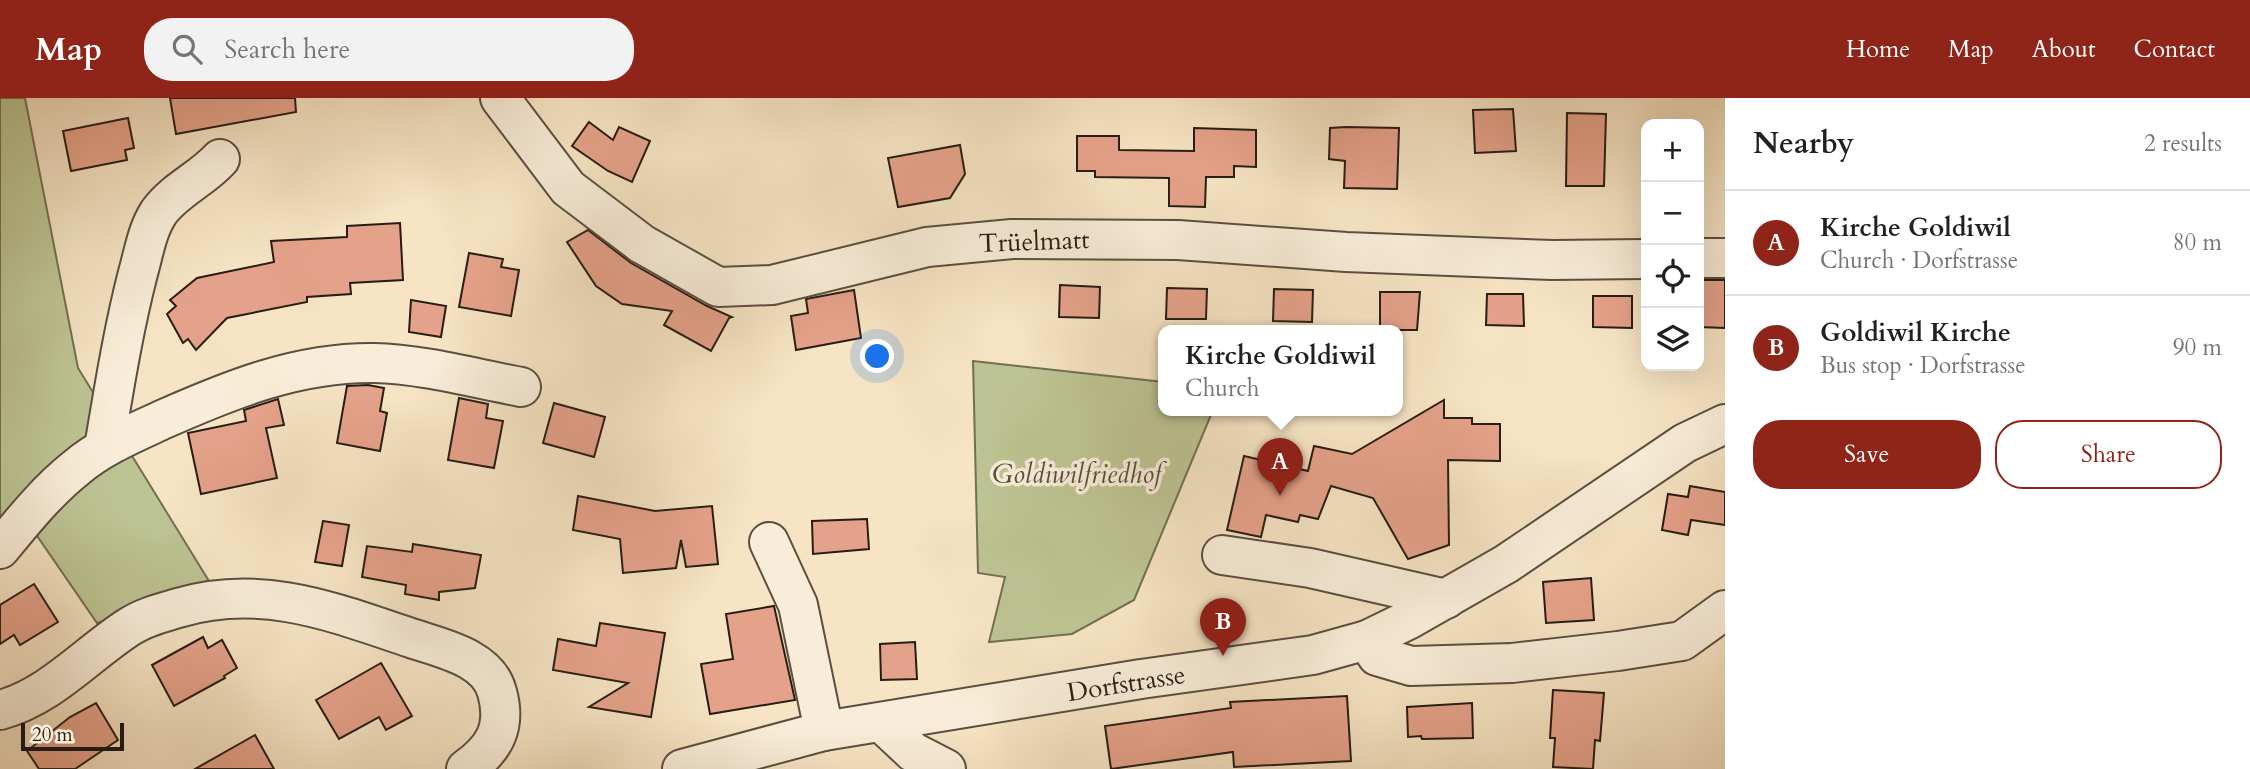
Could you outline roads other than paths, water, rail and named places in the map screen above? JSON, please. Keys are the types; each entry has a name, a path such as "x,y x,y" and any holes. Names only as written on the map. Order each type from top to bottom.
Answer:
{"street":[{"name":"Trüelmatt","path":"500,98 568,188 642,244 718,287 772,285 927,247 1012,239 1178,240 1346,252 1552,260 1641,259"},
{"path":"104,448 126,319 150,227 160,210 174,196 209,171 220,159"},
{"path":"1704,258 1725,258"},
{"path":"0,550 34,509 75,468 104,448 202,402 264,379 320,367 374,363 401,365 521,387"},
{"name":"Dorfstrasse","path":"682,769 824,732 1141,679 1313,655 1367,640 1506,564 1685,443 1725,424"},
{"path":"769,542 798,605 824,732"},
{"path":"1222,555 1310,568 1446,599"},
{"path":"0,710 32,698 130,626 154,615 192,603 231,598 292,601 329,610 446,650 480,666 497,689 498,731 493,746 466,769"},
{"path":"1682,641 1725,610"},
{"path":"1367,640 1377,656 1411,666 1512,663 1725,637"},
{"path":"882,723 913,752 946,769"}],"place":[{"name":"Kirche Goldiwil","path":"1280,496"},
{"name":"Goldiwil Kirche","path":"1223,656"}],"park label":[{"name":"Goldiwilfriedhof","path":"1077,474"}]}
